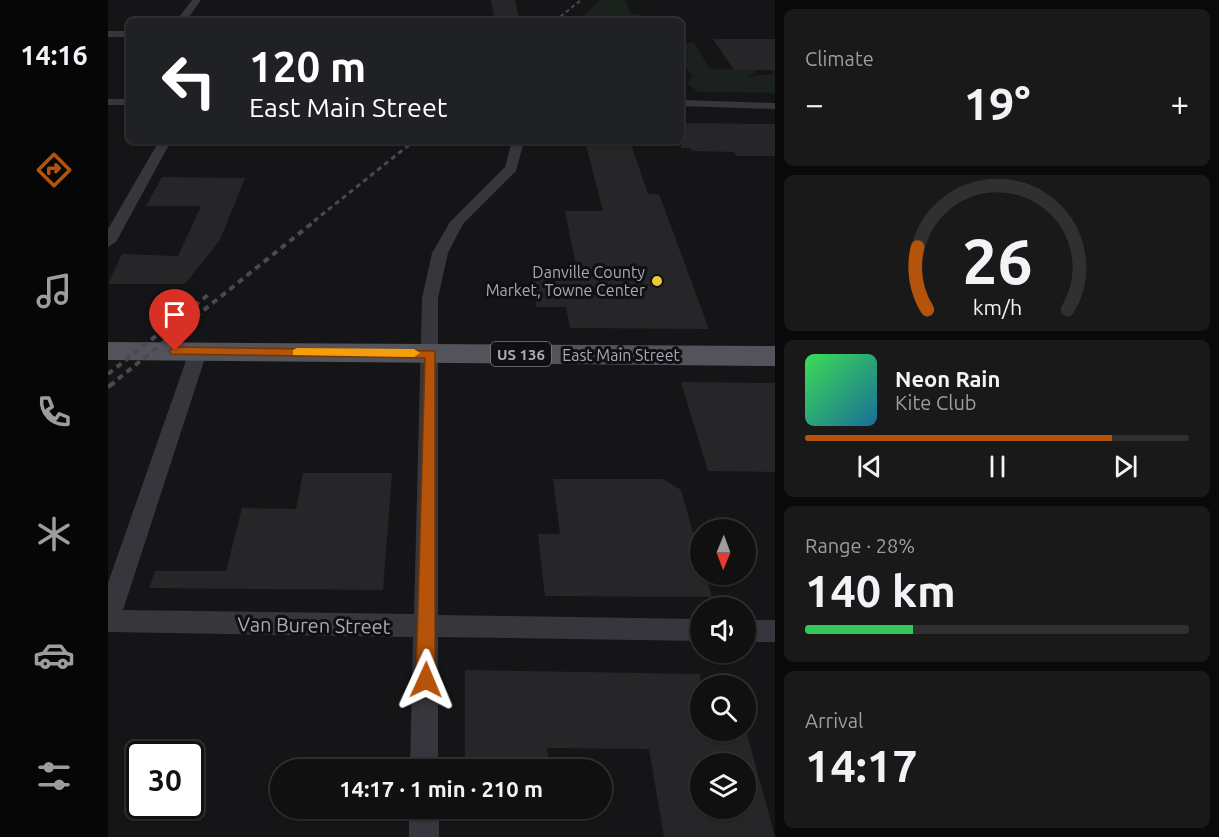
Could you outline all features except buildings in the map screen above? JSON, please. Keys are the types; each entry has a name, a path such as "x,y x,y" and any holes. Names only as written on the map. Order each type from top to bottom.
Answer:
{"main road":[{"name":"East Main Street","path":"108,351 775,356"}],"street":[{"path":"183,18 197,0"},
{"path":"108,34 126,34"},
{"path":"684,103 711,97 775,97"},
{"path":"108,102 125,102"},
{"path":"684,103 718,106 775,106"},
{"path":"108,242 163,144"},
{"path":"424,759 430,298 440,253 457,222 511,168 517,144"},
{"path":"108,619 198,352"},
{"name":"Van Buren Street","path":"108,619 426,627 690,630"},
{"path":"756,631 775,631"},
{"path":"424,819 424,837"}],"shaded area":[{"path":"600,0 625,0 631,14 642,14 639,18 582,18"},
{"path":"684,43 694,43 710,69 755,70 757,72 745,78 774,75 771,70 775,70 775,93 698,92 687,83 692,77 684,63"}],"railway":[{"path":"559,18 581,0"},
{"path":"314,221 410,144"},
{"path":"118,379 316,220"},
{"path":"108,374 208,295"},
{"path":"108,387 120,378"}],"slow traffic":[{"path":"297,353 414,353"}],"place":[{"name":"Danville County Market, Towne Center","path":"657,281"}],"route":[{"path":"175,351 431,354 426,680"}]}
